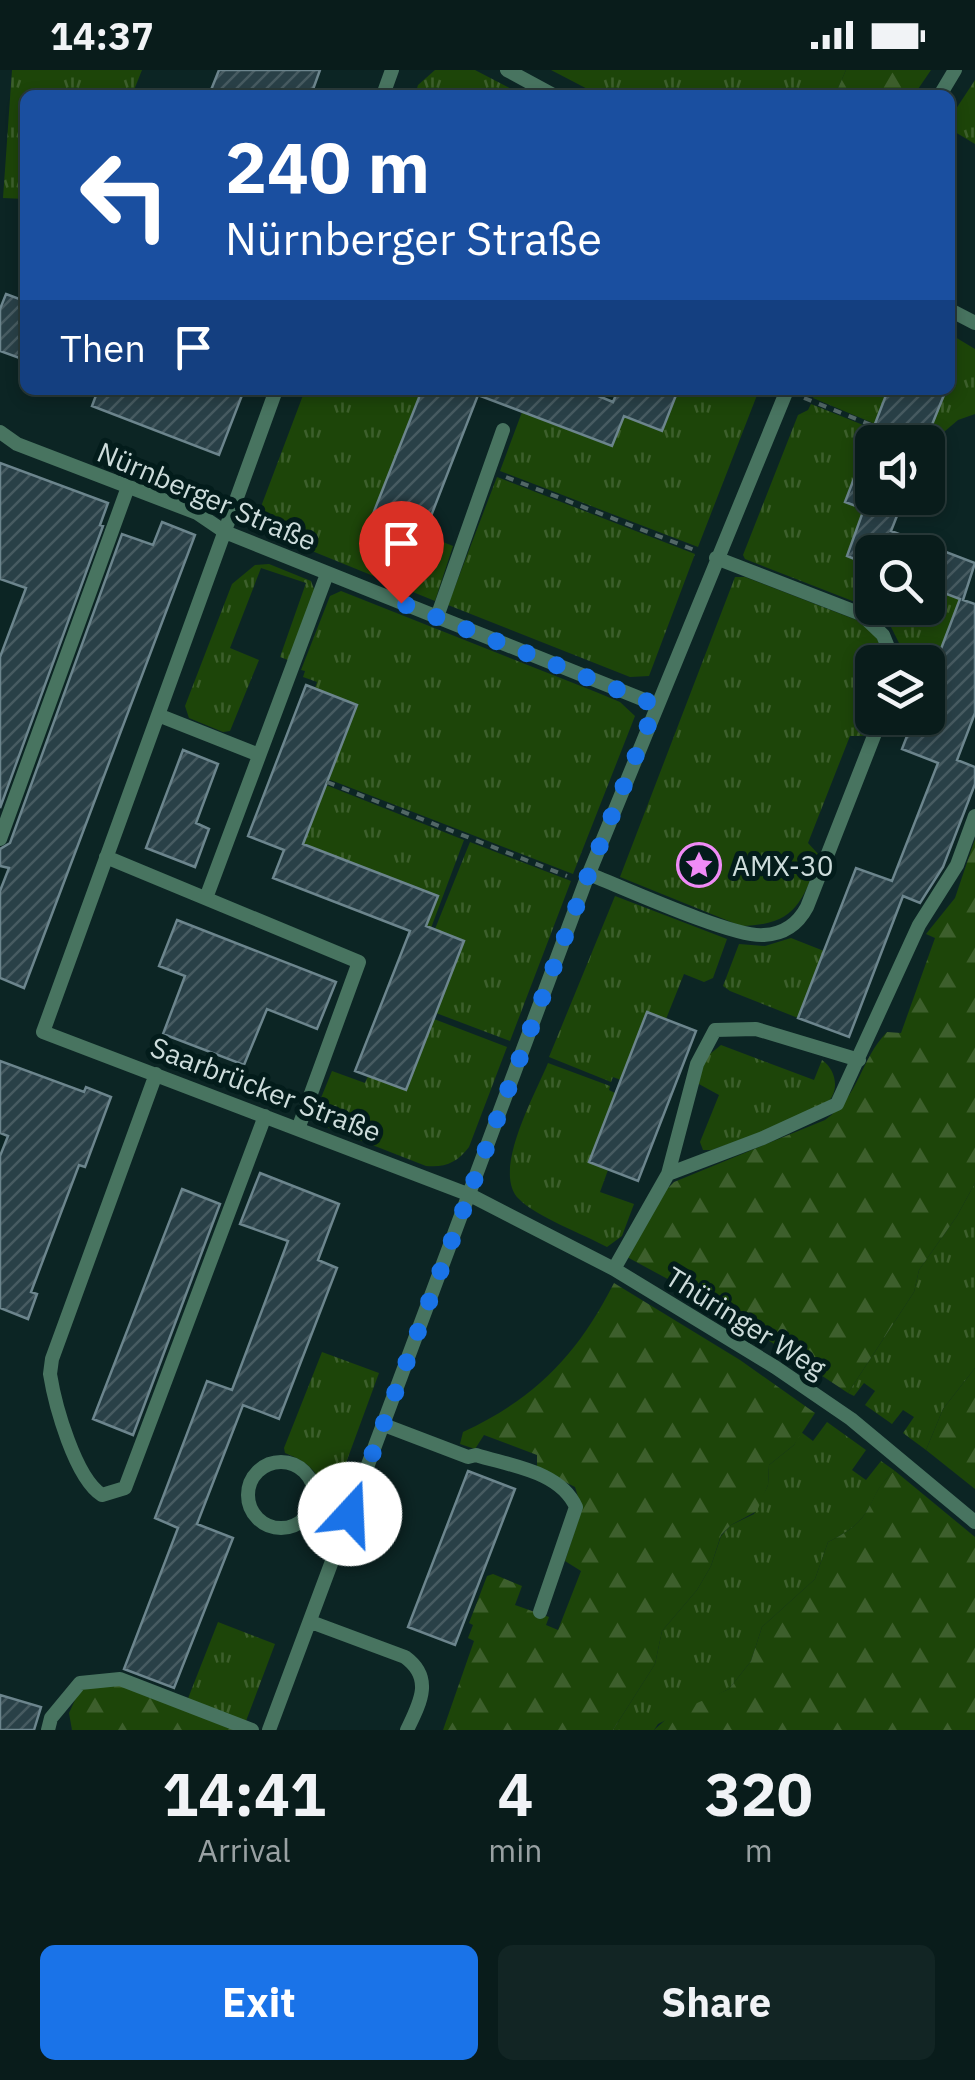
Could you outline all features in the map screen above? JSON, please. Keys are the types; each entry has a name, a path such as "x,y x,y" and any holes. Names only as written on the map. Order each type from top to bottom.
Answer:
{"lane":[{"path":"507,70 544,90"},
{"path":"274,395 106,857 359,962 298,1128"},
{"path":"269,1730 587,878 785,395"},
{"path":"438,617 503,430"},
{"name":"Nürnberger Straße","path":"0,432 16,444 197,513 224,532 656,705"},
{"path":"0,839 128,487"},
{"path":"716,558 861,614 883,635 887,645"},
{"path":"206,898 328,574"},
{"path":"158,715 259,755"},
{"path":"587,878 748,935 781,932 802,917 807,907 874,735"},
{"path":"668,1174 764,1138 837,1104 920,924 956,864 975,816"},
{"name":"Saarbrücker Straße","path":"106,857 43,1032 470,1194"},
{"path":"614,1269 668,1174 697,1064 715,1030 756,1030 859,1060"},
{"path":"156,1074 50,1374 81,1471 102,1495 125,1488 266,1116"},
{"name":"Thüringer Weg","path":"470,1194 614,1269 774,1367 851,1419 975,1522"},
{"path":"384,1425 468,1457 476,1455 559,1482 570,1492 576,1507 540,1612"},
{"path":"268,1464 293,1464 312,1482 312,1505 308,1515 294,1526 268,1526 250,1508 250,1482 268,1464"},
{"path":"312,1505 350,1514"},
{"path":"310,1622 405,1657 414,1664 421,1672 423,1696 407,1730"},
{"path":"48,1730 52,1718 80,1683 120,1679 252,1730"}],"path":[{"path":"797,395 872,425"},
{"path":"506,477 716,558"},
{"path":"327,782 587,878"}],"green space":[{"path":"12,70 142,70 134,90 20,90 20,199 3,198"},
{"path":"435,70 475,70 513,90 416,90"},
{"path":"551,70 846,70 837,90 589,90"},
{"path":"846,70 931,70 917,90 837,90"},
{"path":"975,80 975,144 955,132 955,110"},
{"path":"955,337 975,349 975,414 958,420 945,431 945,425 932,425 944,395 955,395"},
{"path":"303,395 420,395 373,514 453,546 435,601 280,538 266,521 262,504"},
{"path":"676,395 757,395 698,547 500,471 522,412 611,446 624,416 662,430"},
{"path":"814,395 886,395 875,424 813,398"},
{"path":"811,404 863,425 855,425 855,475 845,501 855,505 855,515 862,515 847,556 855,559 855,602 743,555 798,415"},
{"path":"497,477 695,554 649,676 630,677 448,605"},
{"path":"269,564 311,581 315,592 288,660 280,657 306,583 261,568 230,648 259,660 230,731 223,732 189,718 185,706 232,584 255,565"},
{"path":"735,577 745,577 855,619 855,625 864,625 874,632 880,645 855,645 855,735 869,735 850,736 808,843 820,856 794,908 774,921 741,926 620,877"},
{"path":"341,591 620,702 635,716 573,874 328,779 357,705 315,688 317,682 303,677 305,671 301,670 330,596"},
{"path":"945,593 960,599 942,645 900,645 890,625 945,625"},
{"path":"326,785 464,840 431,928 303,844"},
{"path":"975,839 975,1183 919,1270 914,1292 848,1393 712,1303 627,1257 664,1192 674,1182 825,1120 837,1110 887,1032 901,1033 935,938 926,934 955,898"},
{"path":"470,842 571,881 510,1041 436,1013 464,941 435,929"},
{"path":"615,896 727,939 713,978 704,982 684,974 666,1019 647,1012 621,1080 613,1077 611,1082 549,1057"},
{"path":"791,938 824,951 798,1018 723,986 739,944 765,946"},
{"path":"434,1019 507,1047 469,1147 460,1157 445,1165 426,1166 316,1123 314,1115 332,1071 365,1083 368,1076 406,1090"},
{"path":"721,1045 814,1080 822,1060 834,1079 832,1096 821,1107 792,1121 703,1150 700,1142 719,1095 697,1083 705,1058"},
{"path":"548,1063 610,1086 609,1090 615,1093 589,1162 608,1170 600,1192 634,1204 622,1236 607,1247 536,1212 519,1199 512,1187 512,1153"},
{"path":"975,1183 975,1368 943,1409 926,1450 903,1433 914,1417 903,1410 892,1424 865,1405 875,1391 864,1383 854,1396 848,1393 914,1292 919,1270"},
{"path":"614,1283 740,1360 815,1413 794,1445 769,1465 768,1485 757,1511 721,1535 711,1566 697,1590 662,1631 655,1664 613,1730 443,1730 474,1641 468,1638 473,1625 469,1623 487,1576 493,1574 522,1586 515,1605 549,1617 546,1625 558,1630 581,1571 565,1561 582,1509 575,1487 537,1468 537,1455 484,1435 475,1449 460,1444 463,1432 512,1404 552,1371 585,1331"},
{"path":"322,1352 379,1373 332,1501 324,1498 312,1469 285,1453 284,1448"},
{"path":"975,1368 975,1489 926,1450 943,1409"},
{"path":"827,1422 866,1450 852,1470 866,1480 881,1461 895,1471 883,1482 858,1522 828,1542 815,1579 762,1627 751,1661 729,1689 658,1724 654,1730 613,1730 655,1664 662,1631 697,1590 711,1566 721,1536 731,1525 754,1514 768,1485 769,1465 794,1445 801,1432 813,1441"},
{"path":"895,1471 975,1537 975,1730 654,1730 672,1714 729,1689 751,1661 762,1627 815,1579 828,1542 858,1522 884,1481"},
{"path":"218,1622 275,1644 246,1721 187,1701"},
{"path":"119,1681 234,1730 72,1730 69,1713 81,1687"}],"building":[{"path":"219,70 320,70 313,90 211,90"},
{"path":"6,294 20,299 20,358 0,351 0,309"},
{"path":"96,395 242,395 219,455 92,406"},
{"path":"420,395 478,395 424,534 373,514"},
{"path":"478,395 596,395 613,402 616,395 676,395 662,431 624,416 612,446"},
{"path":"886,395 944,395 932,425 875,425"},
{"path":"0,463 108,503 0,808 0,657 26,588 0,579"},
{"path":"855,476 855,506 845,502"},
{"path":"862,515 897,515 891,531 902,535 855,535 855,559 847,556"},
{"path":"162,522 195,535 24,988 0,978 0,891 9,868 0,866 0,849 10,843 122,534 153,545"},
{"path":"945,552 975,563 963,600 975,604 975,713 957,760 975,767 975,784 943,867 920,903 903,896 849,1037 798,1018 856,868 892,881 938,763 902,749 907,735 945,735 942,645 960,599 945,593"},
{"path":"306,685 357,705 303,844 438,896 426,926 464,941 406,1090 355,1071 410,931 273,878 284,850 248,836"},
{"path":"183,750 218,764 196,823 209,829 195,867 146,848"},
{"path":"177,920 336,982 317,1029 267,1009 244,1065 163,1034 185,976 159,966"},
{"path":"647,1012 696,1031 638,1181 589,1162"},
{"path":"0,1061 84,1092 86,1087 111,1097 85,1167 79,1165 31,1292 37,1294 28,1319 0,1308 0,1156 8,1136 0,1133"},
{"path":"260,1173 339,1204 318,1260 337,1268 279,1419 243,1405 197,1524 233,1538 174,1688 124,1669 178,1528 155,1518 207,1381 232,1390 288,1241 240,1224"},
{"path":"182,1189 220,1204 133,1435 93,1419"},
{"path":"468,1471 515,1489 455,1645 408,1627"},
{"path":"0,1695 41,1707 34,1730 0,1730"}],"place":[{"name":"AMX-30","path":"699,865"}],"route":[{"path":"350,1514 585,883 656,705 401,603"}]}
